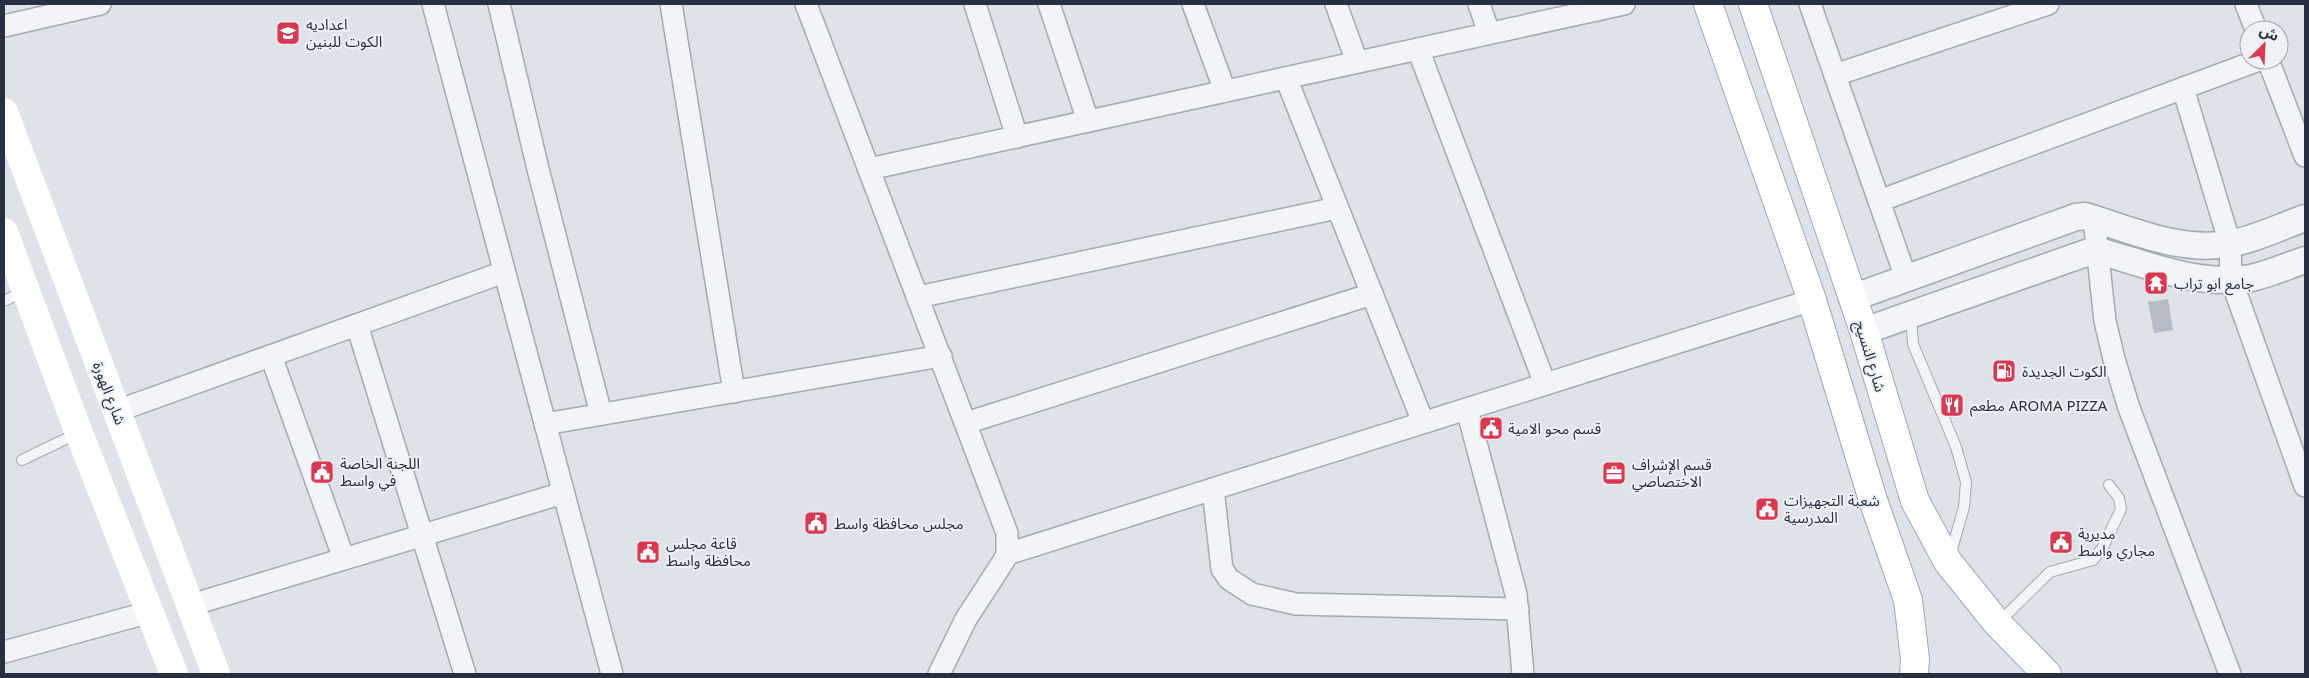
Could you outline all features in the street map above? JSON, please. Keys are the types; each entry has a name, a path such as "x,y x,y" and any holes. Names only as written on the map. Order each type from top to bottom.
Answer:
{"main road":[{"path":"1708,4 1812,300 1873,500 1908,600 1913,669"},
{"name":"شارع النسيج","path":"1753,4 1864,331 1915,501 1948,562 1999,625 2047,674"},
{"name":"شارع الهورة","path":"4,112 216,674"},
{"path":"4,232 18,291 79,433 174,674"},
{"path":"18,291 62,265"},
{"path":"1999,625 2066,674"}],"street":[{"path":"4,26 100,4"},
{"path":"433,4 612,674"},
{"path":"499,4 538,169 601,414"},
{"path":"671,4 734,392"},
{"path":"806,4 1005,524 1006,554 962,625 939,674"},
{"path":"975,4 1017,137"},
{"path":"1049,4 1088,121"},
{"path":"1192,4 1225,91"},
{"path":"1336,4 1357,62"},
{"path":"1479,4 1489,34"},
{"path":"869,169 1624,4"},
{"path":"1810,4 1906,278"},
{"path":"1835,75 2048,4"},
{"path":"2246,4 2252,20"},
{"path":"1418,49 1545,384"},
{"path":"1879,201 2239,67"},
{"path":"2272,70 2305,156"},
{"path":"1286,78 1423,422"},
{"path":"2183,88 2230,244 2231,280 2305,486"},
{"path":"918,296 1338,208"},
{"path":"1852,298 2064,220 2085,216 2169,242 2192,246 2230,244 2305,218"},
{"path":"2094,219 2105,321 2129,408 2230,674"},
{"path":"1864,331 2089,252 2098,251 2190,277 2213,280 2231,280 2268,273 2305,260"},
{"path":"117,411 504,272"},
{"path":"966,423 1372,294"},
{"path":"1006,554 1812,300"},
{"path":"358,325 465,674"},
{"path":"272,356 344,559"},
{"path":"545,424 941,356"},
{"path":"1466,409 1518,609 1523,674"},
{"path":"1214,489 1222,568 1229,579 1252,594 1296,604 1518,609"},
{"path":"191,605 564,493"},
{"path":"4,652 150,612"}],"lane":[{"path":"1911,314 1913,344 1956,447 1966,482 1964,507 1948,562"},
{"path":"22,460 79,433"},
{"path":"1999,625 2050,572 2093,560 2103,547 2121,509 2120,498 2109,485"}],"building":[{"path":"2168,299 2173,330 2154,333 2148,302"}],"place":[{"name":"اعداديه الكوت للبنين","path":"288,33"},
{"name":"جامع ابو تراب","path":"2156,283"},
{"name":"الكوت الجديدة","path":"2004,371"},
{"name":"مطعم AROMA PIZZA","path":"1952,405"},
{"name":"قسم محو الامية","path":"1491,428"},
{"name":"اللجنة الخاصة في واسط","path":"322,472"},
{"name":"قسم الإشراف الاختصاصي","path":"1614,473"},
{"name":"شعبة التجهيزات المدرسية","path":"1767,509"},
{"name":"مجلس محافظة واسط","path":"816,523"},
{"name":"مديرية مجاري واسط","path":"2061,542"},
{"name":"قاعة مجلس محافظة واسط","path":"648,552"}]}
